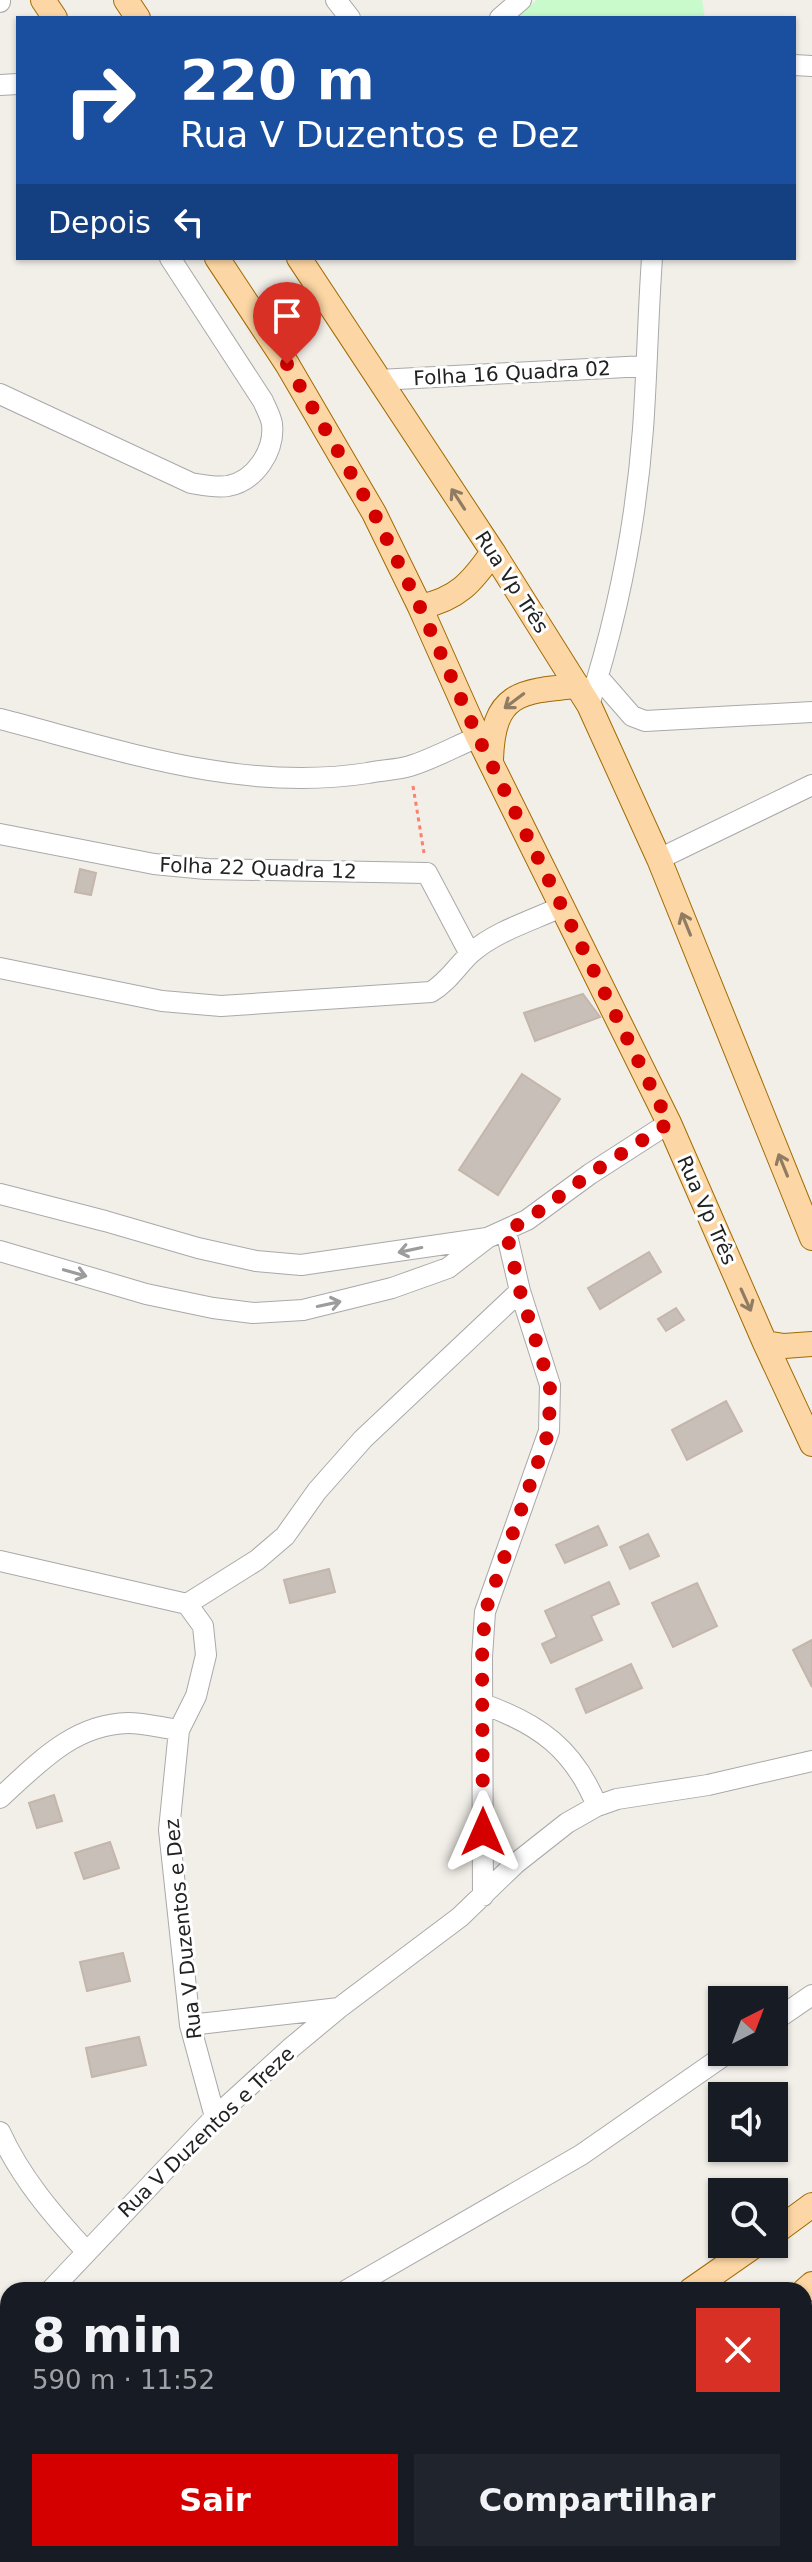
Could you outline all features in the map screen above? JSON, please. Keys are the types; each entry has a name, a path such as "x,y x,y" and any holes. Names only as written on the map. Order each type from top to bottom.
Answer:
{"main road":[{"name":"Rua Vp Três","path":"218,260 295,378 374,513 478,737 669,1123 812,1444"},
{"name":"Rua Vp Três","path":"305,261 379,380 588,689 812,1238"},
{"path":"420,607 452,597 464,589 493,552"},
{"path":"491,760 492,735 497,719 519,694 539,689 588,689"},
{"path":"765,1343 784,1346 812,1344"},
{"path":"788,2225 808,2214"},
{"path":"702,2282 737,2258"}],"street":[{"path":"336,0 348,16"},
{"path":"502,16 521,0"},
{"path":"0,394 191,483 232,486 249,476 264,461 272,442 272,422 263,401 171,260"},
{"path":"652,260 643,429 629,546 618,604 588,689 645,721 812,712"},
{"name":"Folha 16 Quadra 02","path":"379,380 645,366"},
{"path":"0,719 186,767 231,775 287,779 350,775 410,766 478,737"},
{"path":"659,859 812,785"},
{"name":"Folha 22 Quadra 12","path":"0,834 154,864 206,869 427,873"},
{"path":"427,873 470,954"},
{"path":"0,968 162,1001 221,1006 431,992 444,984 470,954 492,938 561,907"},
{"path":"0,1251 146,1294 213,1308 253,1313 303,1310 392,1288 448,1268 497,1235 527,1220 590,1174 669,1123"},
{"path":"0,1194 198,1248 256,1261 301,1265 497,1235"},
{"path":"483,1896 482,1657 485,1612 549,1431 550,1385 520,1291 497,1235"},
{"path":"0,1561 187,1604 257,1560 285,1536 317,1491 363,1439 520,1291"},
{"name":"Rua V Duzentos e Dez","path":"187,1604 203,1626 206,1655 196,1696 179,1730 169,1830 190,2025 215,2117"},
{"path":"483,1704 533,1726 564,1751 585,1777 597,1806"},
{"path":"0,1798 67,1740 94,1728 129,1723 179,1730"},
{"name":"Rua V Duzentos e Treze","path":"58,2282 215,2117 339,2008 450,1925 515,1864 567,1823 617,1799 708,1785 812,1761"},
{"path":"788,2011 812,1995"},
{"path":"190,2025 339,2008"},
{"path":"361,2282 581,2155 709,2066"},
{"path":"0,2132 12,2158 46,2208 86,2251"}],"path":[{"path":"410,766 427,873"}],"green space":[{"path":"537,0 702,0 705,16 519,16"}],"building":[{"path":"80,869 96,873 91,895 75,892"},
{"path":"583,994 600,1017 535,1041 524,1013"},
{"path":"522,1074 560,1099 498,1195 459,1170"},
{"path":"649,1252 661,1272 600,1309 588,1288"},
{"path":"676,1308 684,1320 666,1331 658,1319"},
{"path":"726,1401 742,1431 687,1460 672,1430"},
{"path":"598,1526 607,1545 565,1563 556,1545"},
{"path":"648,1534 659,1556 630,1569 620,1547"},
{"path":"329,1569 335,1592 290,1603 284,1580"},
{"path":"609,1582 619,1604 591,1616 602,1640 551,1663 542,1644 557,1637 545,1611"},
{"path":"697,1583 717,1626 673,1647 652,1603"},
{"path":"812,1640 812,1687 793,1650"},
{"path":"631,1664 642,1688 586,1713 576,1689"},
{"path":"54,1795 62,1821 37,1828 29,1803"},
{"path":"110,1842 119,1868 84,1879 75,1853"},
{"path":"123,1953 130,1981 87,1991 80,1962"},
{"path":"139,2037 146,2065 92,2077 86,2048"}],"route":[{"path":"287,364 374,513 478,737 669,1123 590,1174 527,1220 506,1231 520,1291 550,1385 549,1431 485,1612 482,1657 483,1832"}]}
